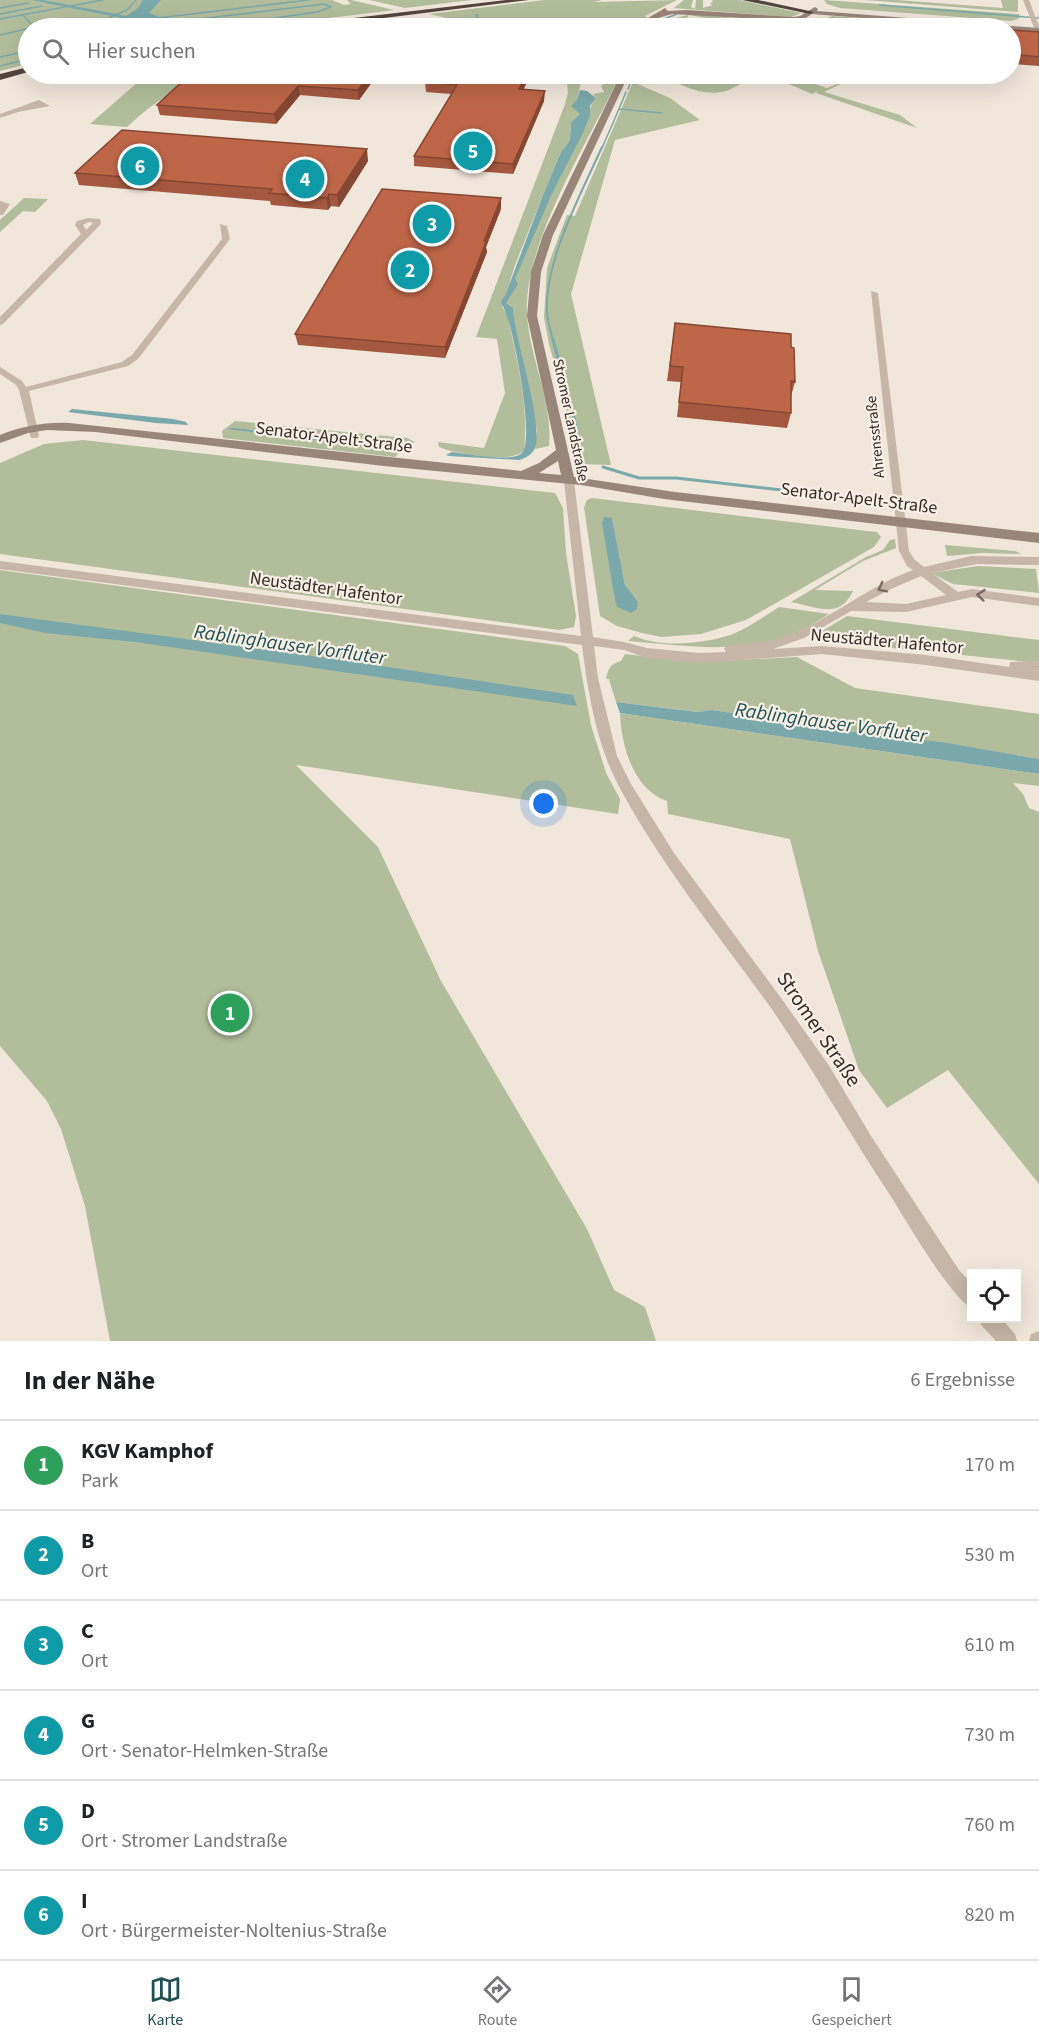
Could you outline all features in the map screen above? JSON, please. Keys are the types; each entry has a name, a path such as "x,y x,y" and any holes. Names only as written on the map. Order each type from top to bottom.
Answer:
{"highway":[{"path":"373,18 483,0"},
{"path":"435,9 499,0"},
{"path":"347,18 525,0"},
{"path":"746,0 810,9"},
{"path":"763,0 810,9"},
{"path":"0,75 18,70"}],"street":[{"path":"802,18 816,0"},
{"path":"1026,0 1029,23"},
{"path":"810,9 951,18"},
{"path":"651,18 669,10 716,14"},
{"path":"659,16 669,10"},
{"path":"659,16 677,12 778,18"},
{"path":"1021,22 1029,23 1038,28"},
{"path":"1029,23 1038,28"},
{"name":"Stromer Landstraße","path":"620,84 548,235 536,272 532,316 569,481 588,641 601,720 611,756 626,788"},
{"path":"0,116 17,110"},
{"path":"0,213 3,204"},
{"path":"24,390 125,364 135,357 226,239 223,226"},
{"path":"0,322 85,234"},
{"name":"Ahrensstraße","path":"874,292 904,551 911,563 921,572 955,596"},
{"path":"0,370 19,383 24,390 33,432"},
{"name":"Senator-Apelt-Straße","path":"0,439 33,432 95,428 569,481 603,489 674,495 1039,538"},
{"name":"Senator-Apelt-Straße","path":"0,450 33,432"},
{"path":"521,476 543,466 563,451"},
{"name":"Neustädter Hafentor","path":"904,551 919,561 929,563 1001,558 1039,561"},
{"name":"Neustädter Hafentor","path":"0,560 23,566"},
{"name":"Neustädter Hafentor","path":"624,646 651,645 698,650 743,648 783,641 819,626 890,584 921,572 978,560"},
{"name":"Neustädter Hafentor","path":"0,565 23,566 588,641 624,646 647,653 699,658 822,651 926,660 1039,676"},
{"name":"Neustädter Hafentor","path":"848,608 871,606 906,608 972,593 1039,602"},
{"path":"819,626 815,638 822,651"},
{"path":"989,668 1016,665 1039,666"},
{"name":"Stromer Straße","path":"626,788 669,857 822,1070 890,1181 953,1276 967,1293"},
{"path":"992,1323 1008,1341"}],"green space":[{"path":"0,0 332,0 344,5 351,4 347,0 351,0 394,10 329,18 161,18 157,16 150,18 18,18 18,66 0,71"},
{"path":"369,0 472,0 405,8"},
{"path":"544,0 602,0 594,2 677,0 645,16 648,18 446,18 429,14"},
{"path":"684,0 693,0 691,7 695,9 696,0 703,0 703,8 713,5 710,4 713,1 711,0 739,0 801,13 791,17 674,8"},
{"path":"824,0 1019,14 1020,18 972,18 840,8 827,4"},
{"path":"865,0 897,0 1003,8 1001,0 1018,0 1018,12"},
{"path":"692,14 733,18 706,18 689,15 687,18 676,18"},
{"path":"832,16 861,18 827,18"},
{"path":"136,84 188,84 168,95 127,127 90,124"},
{"path":"567,84 581,84 577,100 581,113 571,122 570,140 561,152 543,195 515,265 502,307 507,314 521,382 525,417 524,451 507,457 482,457 447,450 439,447 438,442 484,448 505,393 497,339 476,337 568,93"},
{"path":"616,84 559,196 535,258 528,287 529,331 545,397 549,430 549,446 535,449 537,430 514,323 513,308 506,303 531,239 583,131 596,98 593,94 604,92 601,86"},
{"path":"632,84 638,84 670,98 700,120 615,140 571,294 611,465 579,464 544,317 547,268 567,215 575,216"},
{"path":"680,84 740,84 729,90 710,93"},
{"path":"788,84 815,84 827,88 841,84 824,92 900,115 917,128 816,93 820,90 812,94"},
{"path":"24,198 48,199 35,212 23,211 0,232 0,220"},
{"path":"235,421 407,438 415,442 403,447 294,433 228,429 401,451 395,457 223,438 222,431"},
{"path":"83,440 555,493 563,508 566,553 576,616 574,627 559,630 0,554 0,463 44,444"},
{"path":"592,498 877,532 881,537 874,547 746,620 701,634 662,637 617,626 600,616 584,507 587,500","holes":["612,519 625,585 615,600"]},
{"path":"895,539 896,548 863,561 815,590 853,591 841,606 827,609 791,602 866,557 883,550 890,540"},
{"path":"945,545 1015,551 1022,554 982,553 947,556"},
{"path":"978,566 1036,569 1039,593 953,584 931,573"},
{"path":"0,570 565,646 578,654 591,725 606,773 620,799 618,814 296,765 378,847 441,981 587,1229 614,1290 645,1307 656,1341 110,1341 85,1206 61,1129 47,1101 0,1046"},
{"path":"779,607 829,614 801,631 771,642 753,645 700,647 628,641 634,636 669,643 719,638 743,630"},
{"path":"847,616 1039,640 1039,663 833,642 823,638 821,632"},
{"path":"625,654 693,662 797,657 855,688 1039,714 1039,759 712,710 699,712 616,702 609,679 606,679 610,667 621,661"},
{"path":"620,713 1039,774 1039,786 1013,783 1023,794 1029,808 1039,812 1039,1184 948,1070 887,1108 859,1070 818,951 790,839 668,814 667,801 645,787 631,764 626,752"}],"water":[{"path":"31,0 43,0 126,16 138,8 143,0 161,0 149,13 162,18 122,18"},
{"path":"580,90 587,91 596,98 590,106 590,116 551,196 515,279 518,284 506,303 513,308 533,404 537,439 534,450 519,460 446,455 452,452 507,457 521,454 525,446 525,410 522,387 510,325 501,301 505,296 561,152 570,140 571,122 580,114 571,106 577,100"},
{"path":"72,409 173,419 186,422 188,425 68,412"},
{"path":"227,429 398,445 405,449 401,451"},
{"path":"604,517 612,518 625,585 638,602 637,609 631,613 617,607 615,600 602,523"},
{"path":"0,614 342,660 573,695 577,706 135,642 45,633 0,623"},
{"path":"616,702 698,712 712,710 881,736 941,742 1039,759 1039,774 620,713"}],"building":[{"path":"1021,31 1039,32 1039,57 1021,55"},
{"path":"180,84 362,84 358,90 298,86 274,114 157,105"},
{"path":"446,84 522,84 519,89 545,91 513,164 414,156 457,85"},
{"path":"122,130 367,149 337,195 329,194 327,198 269,193 272,189 75,173"},
{"path":"382,189 501,198 445,347 295,334"},
{"path":"675,323 791,334 791,347 794,348 795,382 791,381 791,413 679,402 683,367 670,366"}],"waterway":[{"path":"0,19 103,0"},
{"path":"110,18 127,10 136,0"},
{"path":"158,18 309,0"},
{"path":"0,8 28,3"},
{"path":"208,18 324,4 331,7 317,12 275,18"},
{"path":"879,5 1039,18"},
{"path":"0,14 42,6"},
{"path":"667,18 677,14"},
{"path":"23,15 26,18"},
{"path":"477,18 476,15 478,15"},
{"path":"0,35 18,31"},
{"path":"0,57 18,53"},
{"path":"0,66 18,62"},
{"path":"628,89 630,84"},
{"path":"619,109 626,92"},
{"path":"602,148 619,109"},
{"path":"619,109 662,113"},
{"path":"553,341 547,313 551,272 566,228 602,147"},
{"path":"553,339 577,430"},
{"path":"603,467 639,478 676,478 870,500"}],"place":[{"name":"D","path":"473,151"},
{"name":"I","path":"140,166"},
{"name":"G","path":"305,179"},
{"name":"C","path":"432,224"},
{"name":"B","path":"410,270"},
{"name":"KGV Kamphof","path":"230,1013"}],"water label":[{"name":"Rablinghauser Vorfluter","path":"290,644"},
{"name":"Rablinghauser Vorfluter","path":"831,722"}]}
